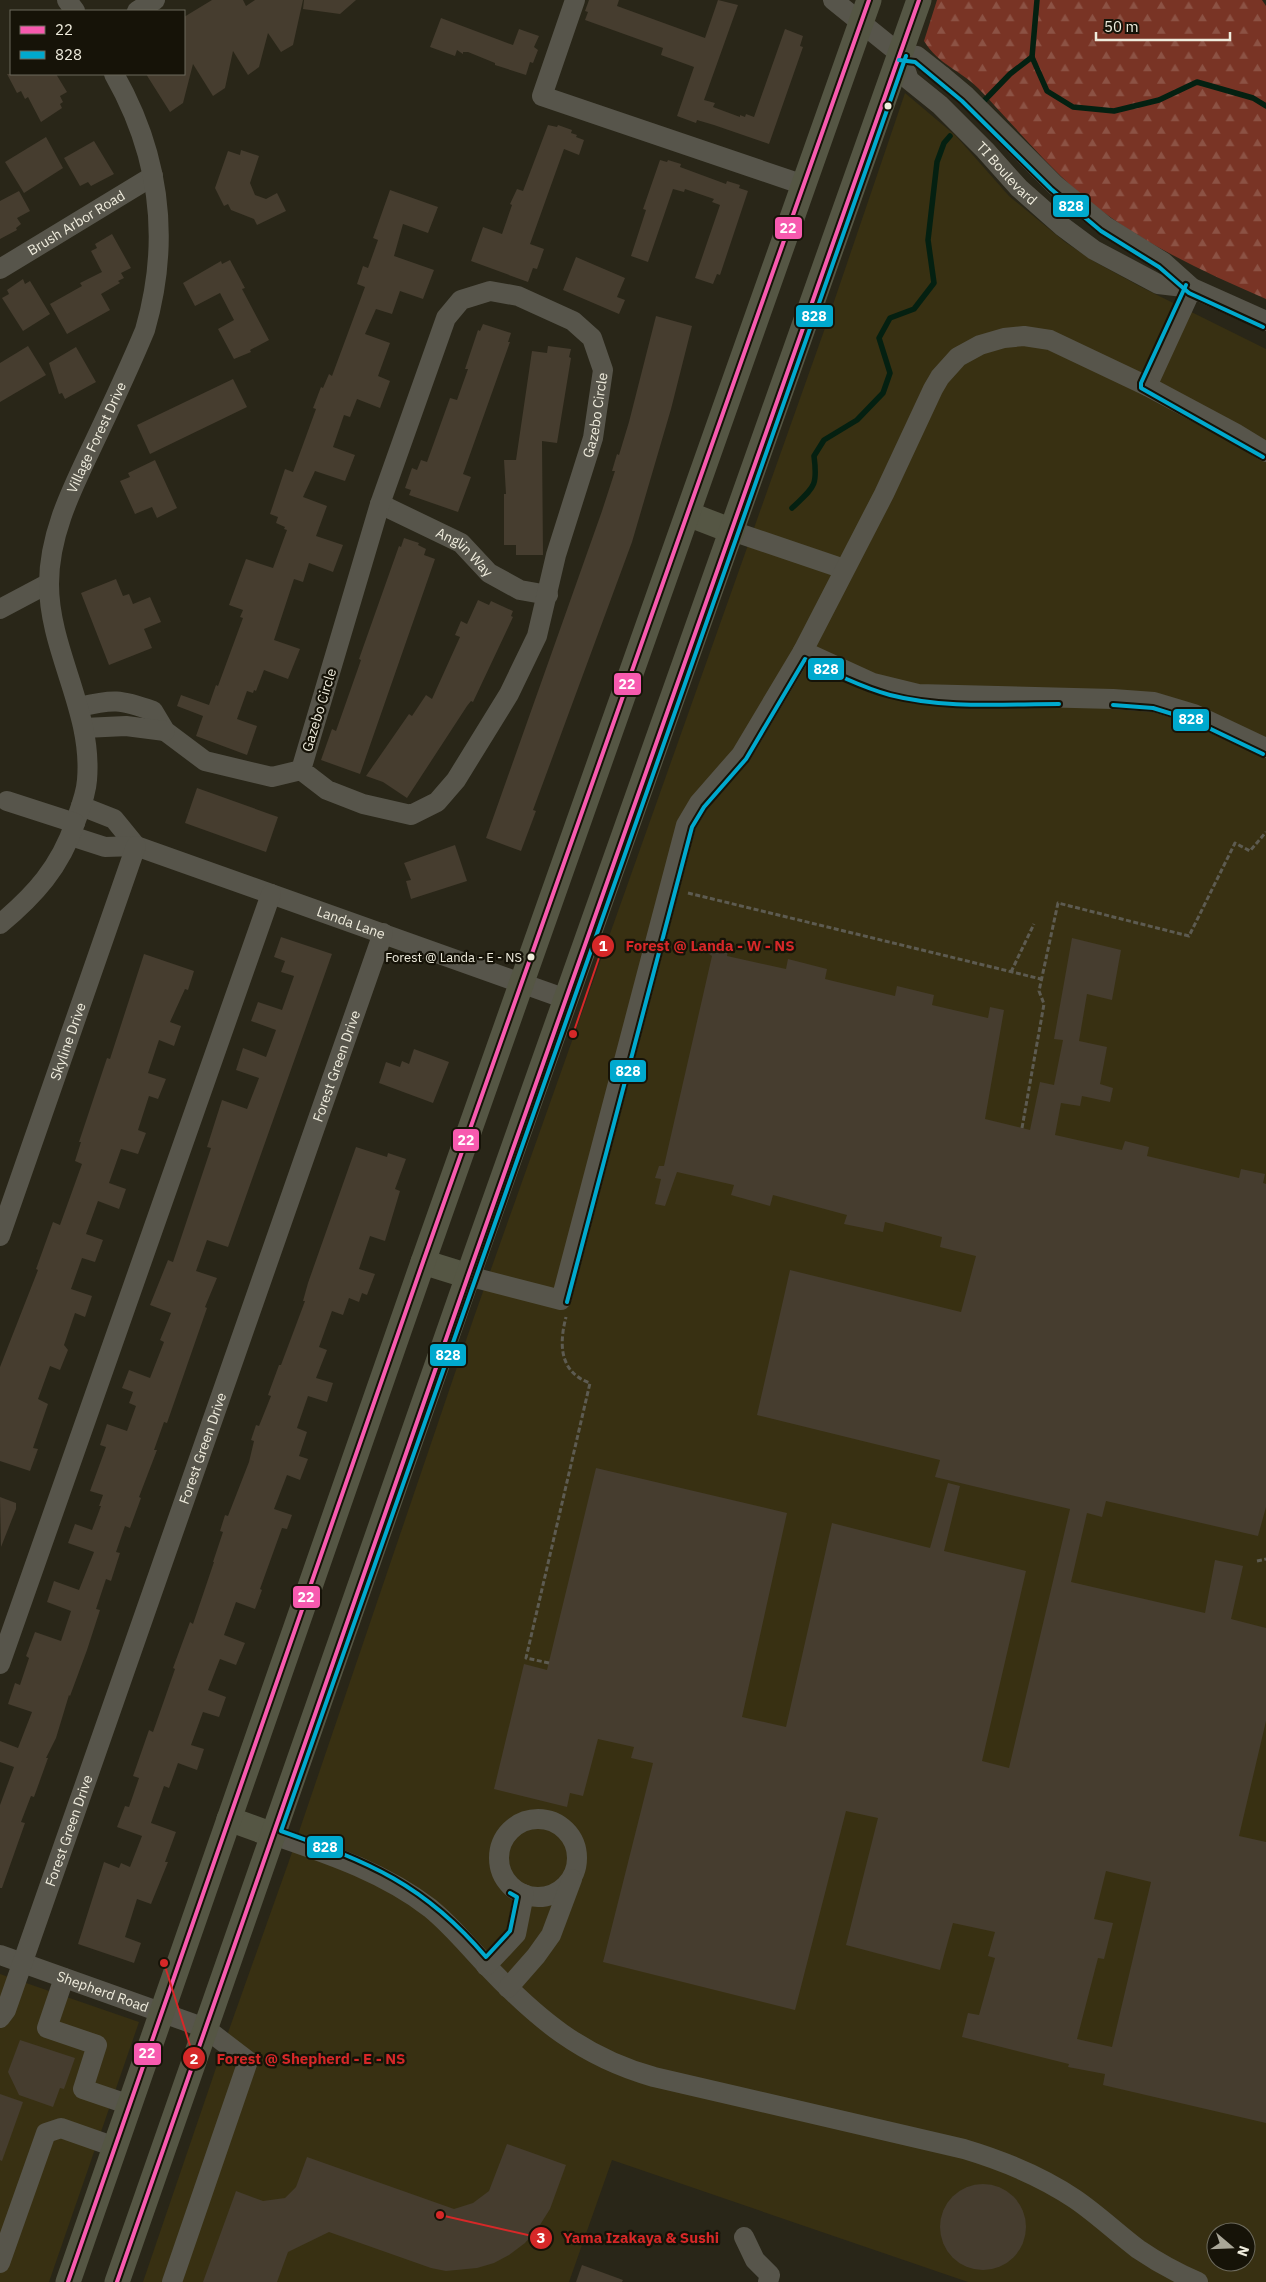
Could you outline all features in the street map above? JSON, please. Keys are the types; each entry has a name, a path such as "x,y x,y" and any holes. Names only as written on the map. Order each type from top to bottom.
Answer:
{"main road":[{"path":"117,2282 468,1276 919,0"},
{"path":"68,2282 228,1819 865,11"},
{"path":"688,514 732,531"},
{"path":"424,1262 468,1276"},
{"path":"228,1819 273,1834"}],"street":[{"path":"138,10 155,0"},
{"path":"575,0 542,96 804,185"},
{"name":"TI Boulevard","path":"833,0 865,11 900,54 909,80 940,105 986,150 1019,188 1063,227 1094,250 1158,284 1192,288 1266,321"},
{"name":"TI Boulevard","path":"900,54 917,56 941,75 966,96 1035,166 1081,206 1133,244 1163,262 1192,288"},
{"name":"Village Forest Drive","path":"0,924 25,903 49,876 76,822 86,788 88,768 84,728 50,610 51,552 63,513 136,352 151,307 159,253 159,205 153,176 138,124 114,75"},
{"name":"Brush Arbor Road","path":"0,269 153,176"},
{"path":"1147,386 1192,288"},
{"name":"Gazebo Circle","path":"490,291 518,296 573,321 592,338 603,370 593,438 556,555 538,636 509,694 456,780 437,802 411,815 363,804 327,790 301,770 380,504 446,318 460,300 490,291"},
{"path":"468,1276 561,1300 686,825 699,803 741,754 803,651 884,494 933,389 948,366 968,351 980,345 1004,338 1024,336 1042,338 1067,347 1147,386 1235,433 1266,452"},
{"name":"Anglin Way","path":"380,504 461,543 489,573 520,590 548,595"},
{"path":"732,531 844,569"},
{"path":"0,609 49,583"},
{"path":"803,651 873,683 918,694 1113,698 1159,703 1200,716 1266,748"},
{"name":"Gazebo Circle","path":"79,707 104,701 124,700 153,711 165,731 205,761 272,777 301,770"},
{"name":"Gazebo Circle","path":"84,728 126,726 165,731"},
{"path":"7,801 76,822 114,818 136,846"},
{"path":"76,822 105,847 136,846"},
{"name":"Landa Lane","path":"136,846 566,999"},
{"name":"Skyline Drive","path":"0,1236 136,846"},
{"path":"0,1664 271,894"},
{"name":"Forest Green Drive","path":"0,2018 6,2010 383,933"},
{"path":"508,1988 536,1956 551,1934 574,1876 577,1853 574,1841 568,1832 551,1821 540,1818 525,1821 511,1830 505,1838 499,1858 501,1869 506,1880 524,1894 535,1897 552,1894 567,1885 574,1876"},
{"path":"273,1834 366,1869 404,1890 443,1919 486,1966 532,2011 569,2040 608,2061 636,2072 964,2149 1005,2162 1039,2178 1075,2200 1139,2249 1159,2262 1198,2282"},
{"path":"486,1966 516,1934 524,1894"},
{"name":"Shepherd Road","path":"0,1955 205,2028 248,2061 172,2282"},
{"path":"64,1978 47,2028 97,2045 83,2089 130,2105"},
{"path":"0,2263 46,2134 61,2128 115,2147"},
{"path":"744,2238 754,2260 770,2275 768,2282"}],"path":[{"path":"1022,1128 1044,1004 1039,991 1058,903 1189,936 1235,843 1250,851 1266,832"},
{"path":"684,894 693,893 1041,979"},
{"path":"1010,972 1034,924"},
{"path":"549,1663 526,1658 590,1383 575,1374 564,1358 561,1338 567,1313"},
{"path":"1257,1561 1266,1559"}],"shaded area":[{"path":"905,93 956,136 1009,196 1065,242 1095,262 1143,288 1266,349 1266,2282 968,2282 612,2160 569,2282 143,2282 289,1861 474,1317 825,328"},
{"path":"0,1974 139,2022 49,2282 0,2282"}],"green space":[{"path":"937,0 1262,0 1266,6 1266,299 1197,268 1153,244 1110,217 1075,189 1046,161 978,88 936,56 924,41"}],"building":[{"path":"212,0 243,0 246,6 255,0 303,0 293,45 281,52 268,33 259,67 248,75 233,51 225,88 213,96 193,64 183,103 170,112 147,75 185,75 185,16"},
{"path":"304,0 356,0 340,14 303,9"},
{"path":"589,0 619,0 617,6 705,38 718,0 738,5 704,100 715,103 713,107 740,117 740,115 745,117 746,114 754,117 785,29 803,36 800,46 803,47 769,144 714,125 697,120 696,123 677,116 694,67 661,55 663,48 585,20 588,12 585,11"},
{"path":"441,18 513,45 519,29 539,36 534,47 538,50 533,63 530,62 526,75 495,65 495,63 468,52 463,52 463,54 457,50 455,56 430,47"},
{"path":"7,74 57,75 67,92 60,96 63,102 60,104 62,108 41,122 28,97 25,99 21,91 17,93"},
{"path":"548,125 557,127 558,125 572,130 571,133 584,140 579,155 564,149 530,244 544,249 537,269 533,268 528,282 471,261 483,227 502,234 512,205 510,204 517,189 523,191"},
{"path":"46,137 63,168 24,193 5,162"},
{"path":"94,141 114,174 91,186 88,182 80,186 64,158"},
{"path":"241,150 259,156 250,183 255,195 266,199 277,193 286,211 257,225 254,219 231,210 228,204 224,206 215,188 228,151 240,155"},
{"path":"660,160 681,164 680,167 726,184 727,181 740,185 739,188 748,191 720,275 717,274 713,284 695,278 720,205 712,202 714,199 685,189 684,192 673,189 648,262 631,256 646,210 643,209"},
{"path":"390,190 438,207 428,233 403,224 394,256 434,270 423,299 400,291 392,314 376,309 365,334 390,343 378,376 390,381 380,408 357,399 350,417 344,415 333,447 355,455 345,481 315,471 303,497 327,506 316,536 343,545 333,572 309,563 303,582 294,579 274,640 300,649 288,679 264,670 256,691 254,690 253,693 247,691 237,719 257,726 247,755 196,736 203,716 177,706 181,695 209,705 216,685 218,686 243,618 240,617 243,610 229,605 246,559 273,568 287,530 276,523 278,517 270,514 285,469 293,472 316,409 313,408 321,387 323,388 329,374 332,376 365,287 357,284 363,266 368,268 378,240 373,238"},
{"path":"19,191 30,211 17,218 21,224 16,228 17,230 0,239 0,201"},
{"path":"112,234 131,268 121,273 124,278 118,281 120,283 101,294 110,310 67,334 50,304 82,286 80,283 102,272 91,251 97,248 95,244"},
{"path":"576,257 625,278 617,297 625,300 619,314 563,290"},
{"path":"230,260 245,288 242,289 269,340 250,350 251,352 234,359 218,329 234,320 220,293 195,306 183,283 221,261 222,264"},
{"path":"23,279 25,284 30,281 50,314 23,331 2,298 9,294 7,290"},
{"path":"656,316 692,326 671,409 632,542 533,810 536,811 521,851 486,838 602,511 615,471 612,471 617,454 619,455 629,422"},
{"path":"483,324 511,333 508,342 510,342 463,474 471,477 458,512 409,495 411,490 405,488 412,468 417,470 421,460 427,462 450,398 457,400 468,369 465,369 478,330 480,331"},
{"path":"28,346 46,375 0,402 0,363"},
{"path":"548,346 571,349 569,357 571,358 557,443 542,441 543,555 516,555 516,545 504,545 504,494 506,494 504,460 516,460 532,351 547,353"},
{"path":"76,347 96,382 65,399 62,393 59,394 49,363"},
{"path":"233,379 247,407 150,454 137,425"},
{"path":"155,460 177,508 157,518 152,507 135,514 120,481 130,477 128,473"},
{"path":"404,538 419,543 418,545 426,549 424,555 435,559 360,774 321,760 332,729 336,731 361,660 359,659 399,546 401,547"},
{"path":"116,579 123,596 129,594 133,604 150,597 161,622 144,629 152,648 109,665 81,593"},
{"path":"478,600 489,605 491,601 513,611 511,616 513,617 473,702 471,701 467,706 407,798 383,782 366,776 409,714 412,716 426,695 432,699 460,637 455,635 461,621 467,624"},
{"path":"197,788 278,817 266,852 185,823"},
{"path":"455,845 467,881 411,899 406,881 411,880 404,863"},
{"path":"281,937 332,954 228,1247 207,1240 196,1271 217,1278 205,1307 207,1308 167,1423 164,1422 154,1450 157,1450 139,1497 141,1498 130,1528 125,1526 116,1552 120,1553 111,1581 106,1579 96,1609 100,1610 87,1650 69,1695 56,1738 46,1758 48,1758 34,1797 31,1796 21,1822 25,1823 2,1888 0,1888 0,1805 14,1767 0,1762 0,1741 18,1748 32,1712 8,1704 15,1683 20,1685 29,1658 26,1656 35,1632 61,1641 71,1611 47,1602 54,1581 79,1590 94,1552 68,1543 75,1524 92,1530 101,1506 99,1506 103,1495 90,1491 106,1447 100,1445 107,1424 127,1431 136,1406 129,1403 133,1392 122,1388 129,1370 150,1378 164,1342 160,1340 171,1313 150,1305 168,1260 173,1262 211,1148 207,1147 222,1100 247,1109 259,1078 236,1070 243,1048 266,1057 276,1030 251,1021 258,1002 282,1010 294,976 281,972 285,961 274,957"},
{"path":"1072,938 1121,950 1112,1000 1087,994 1079,1041 1107,1047 1100,1084 1113,1088 1110,1102 1082,1096 1080,1106 1061,1103 1055,1135 1122,1150 1125,1141 1149,1147 1147,1156 1239,1178 1241,1169 1265,1174 1263,1183 1266,1184 1266,1507 1258,1536 1106,1501 1102,1517 1087,1513 1071,1582 1205,1613 1215,1560 1239,1565 1243,1566 1231,1619 1266,1628 1266,1721 1239,1836 1266,1842 1266,2123 1103,2085 1105,2074 1068,2067 1069,2064 962,2037 968,2013 979,2015 995,1958 988,1956 995,1932 953,1923 940,1970 846,1945 878,1818 846,1811 795,2010 603,1962 653,1763 631,1758 634,1747 598,1739 583,1796 570,1793 567,1807 494,1789 524,1664 547,1670 596,1468 787,1513 742,1717 786,1727 832,1523 930,1548 948,1483 960,1486 944,1551 1026,1571 982,1761 1009,1768 1070,1509 935,1477 940,1460 757,1415 790,1270 961,1312 976,1256 940,1247 942,1237 885,1222 883,1232 844,1224 847,1215 773,1195 770,1206 731,1195 734,1185 677,1172 665,1206 655,1204 661,1179 655,1178 659,1166 664,1166 712,956 706,952 709,940 729,945 727,956 786,969 788,959 827,969 825,979 895,996 897,986 934,995 932,1005 988,1018 990,1007 1004,1010 985,1119 1030,1130 1040,1082 1054,1085 1063,1040 1054,1039","holes":["1106,1871 1151,1882 1112,2047 1077,2039 1098,1958 1104,1959 1113,1923 1094,1919"]},
{"path":"144,954 194,971 188,990 185,989 170,1022 181,1026 174,1046 159,1040 148,1073 166,1079 158,1099 149,1096 138,1130 146,1133 138,1154 121,1149 109,1183 126,1189 119,1209 98,1201 86,1234 103,1240 95,1262 82,1258 71,1289 92,1296 85,1317 75,1313 64,1345 68,1350 60,1370 50,1366 38,1399 48,1404 33,1448 38,1449 30,1471 0,1461 0,1367 38,1270 36,1269 53,1222 60,1225 82,1164 75,1161 81,1142 79,1142 107,1058 110,1059"},
{"path":"414,1049 449,1062 433,1103 379,1083 386,1062 400,1067 402,1061 409,1064"},
{"path":"356,1147 387,1157 388,1153 406,1159 395,1189 400,1191 385,1241 370,1236 359,1269 375,1274 367,1295 362,1293 359,1302 349,1298 343,1315 332,1311 319,1347 327,1350 316,1378 333,1383 327,1402 308,1396 297,1428 307,1432 299,1456 308,1459 300,1480 287,1475 274,1509 292,1515 287,1529 282,1528 260,1589 262,1590 255,1609 236,1602 224,1635 245,1643 236,1665 220,1659 208,1690 226,1697 219,1717 203,1712 191,1745 204,1749 197,1770 178,1763 169,1788 164,1786 151,1823 176,1832 165,1862 168,1862 151,1904 137,1899 125,1937 141,1943 134,1963 78,1944 104,1862 119,1868 121,1863 130,1867 142,1836 117,1827 125,1806 129,1807 139,1778 133,1776 149,1730 153,1732 190,1622 193,1624 223,1532 220,1531 225,1515 228,1516 249,1462 254,1441 251,1440 256,1425 259,1426 271,1396 268,1395 305,1301 303,1301 308,1283"},
{"path":"0,1497 16,1503 16,1509 1,1547"},
{"path":"20,2040 75,2058 64,2089 60,2088 53,2107 19,2095 8,2072"},
{"path":"0,2094 23,2102 2,2161 0,2160"},
{"path":"507,2144 566,2165 550,2209 538,2228 525,2243 494,2263 477,2268 446,2271 431,2268 329,2232 288,2252 277,2282 203,2282 236,2191 263,2201 285,2198 296,2187 307,2157 454,2209 473,2203 489,2191"},
{"path":"975,2184 991,2184 1000,2187 1014,2196 1023,2210 1026,2227 1023,2244 1014,2258 1000,2267 991,2270 975,2270 959,2263 947,2251 940,2235 940,2219 947,2203 959,2191"},
{"path":"582,2265 623,2280 622,2282 576,2282"}],"waterway":[{"path":"1037,0 1032,57 1047,91 1073,107 1114,111 1159,100 1197,82 1253,98 1266,106"},
{"path":"982,103 1010,74 1032,57"},
{"path":"792,508 813,486 815,481 814,456 824,440 857,420 883,393 890,373 879,338 890,318 914,309 934,283 928,240 937,162 944,143 950,136"}],"transit line":[{"name":"22","path":"68,2282 423,1262 869,0"},
{"name":"22","path":"117,2282 468,1276 919,0"},
{"name":"828","path":"510,1893 517,1897 510,1931 486,1957 440,1911 417,1893 393,1878 368,1865 281,1831 906,56"},
{"name":"828","path":"899,60 915,62 962,101 1051,189 1101,231 1159,267 1189,293 1263,327"},
{"name":"828","path":"1186,285 1141,383 1141,388 1263,457"},
{"name":"828","path":"567,1302 692,827 704,807 746,759 805,659 868,688 911,699 974,705 1059,704"},
{"name":"828","path":"1113,705 1153,708 1192,720 1263,754"}],"place":[{"name":"Forest @ Landa - E - NS","path":"531,957"},
{"name":"Forest @ Landa - W - NS","path":"573,1034"},
{"name":"Forest @ Shepherd - E - NS","path":"164,1963"},
{"name":"Yama Izakaya & Sushi","path":"440,2215"}]}
